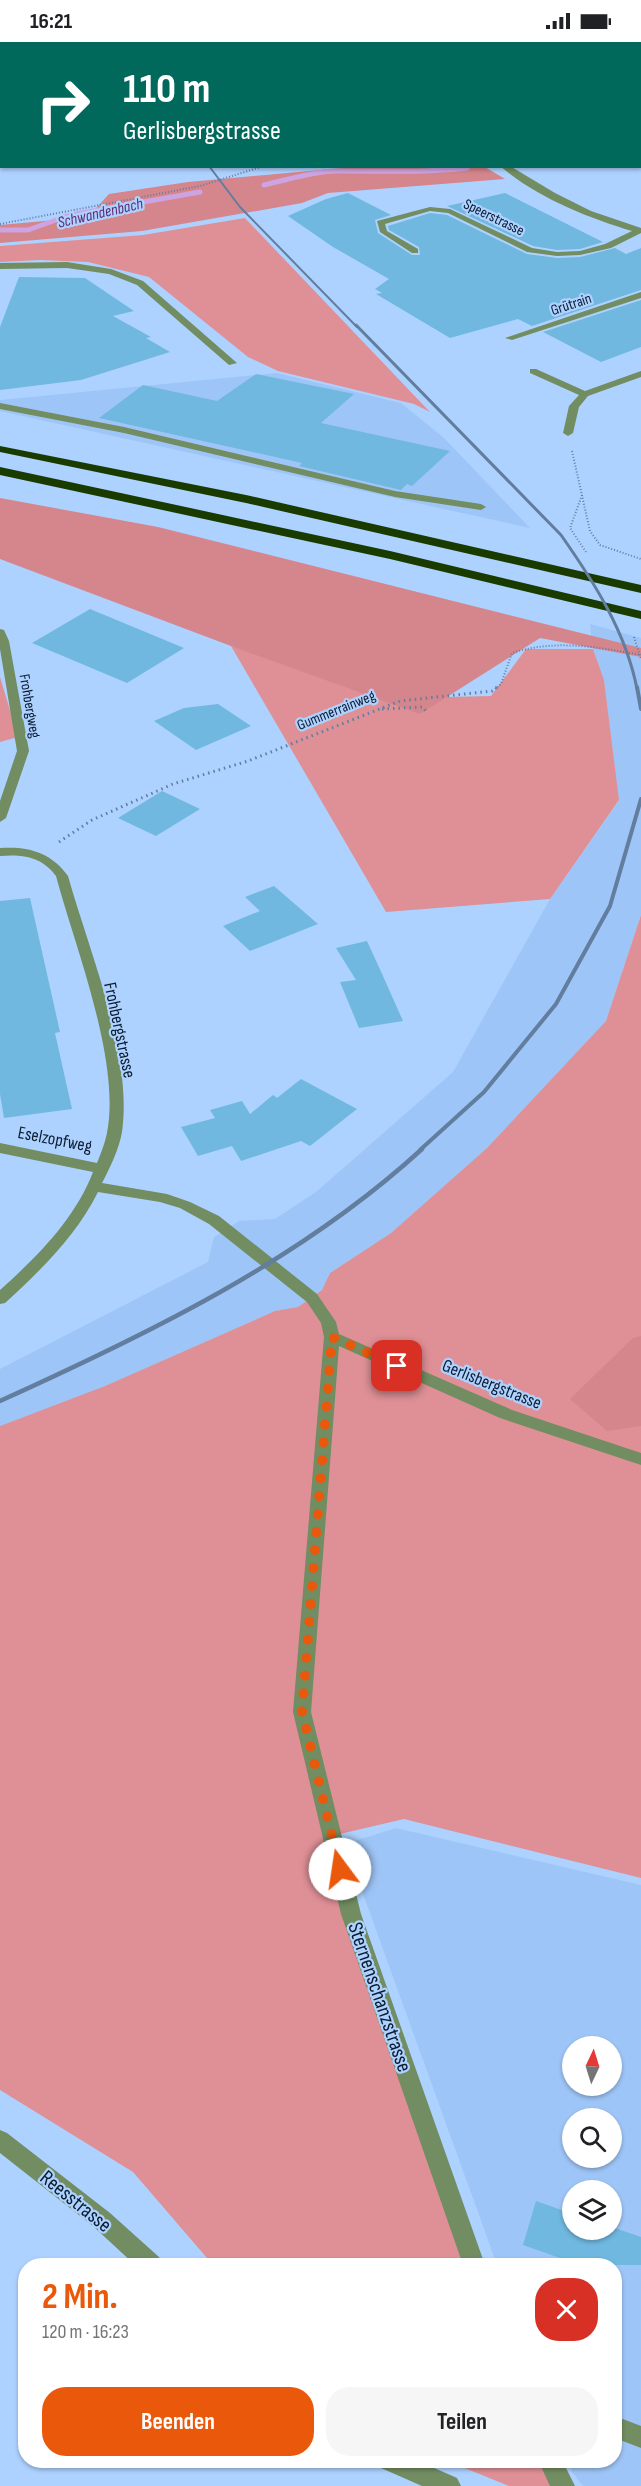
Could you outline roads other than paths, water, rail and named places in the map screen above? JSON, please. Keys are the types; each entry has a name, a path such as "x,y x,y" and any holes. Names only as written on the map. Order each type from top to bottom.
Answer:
{"highway":[{"path":"0,448 257,502 641,589"},
{"path":"0,471 390,555 641,615"}],"street":[{"name":"Speerstrasse","path":"507,168 523,180 564,201 640,231"},
{"name":"Speerstrasse","path":"415,251 384,232 380,223 430,209 450,211 530,250 557,254 580,253 608,246 640,231"},
{"path":"0,266 67,265 111,272 140,283 232,363"},
{"name":"Grütrain","path":"509,338 641,295"},
{"path":"533,371 585,394"},
{"path":"568,433 574,406 585,394 641,374"},
{"path":"0,406 124,430 395,494 481,507"},
{"name":"Frohbergweg","path":"0,632 4,641 22,752 0,818"},
{"name":"Frohbergstrasse","path":"0,852 39,855 57,867 62,876 103,1020 114,1079 115,1131 95,1187 82,1209 39,1264 0,1299"},
{"name":"Eselzopfweg","path":"0,1148 102,1169"},
{"name":"Sternenschanzstrasse","path":"95,1187 162,1197 200,1212 226,1229 312,1298 328,1322 332,1337 302,1712 351,1914 472,2258"},
{"name":"Gerlisbergstrasse","path":"332,1337 506,1414 641,1459"},
{"name":"Reesstrasse","path":"0,2140 102,2220 143,2258"},
{"path":"622,2430 641,2437"},
{"path":"407,2468 449,2486"},
{"path":"553,2468 563,2486"}],"waterway":[{"name":"Schwandenbach","path":"264,185 328,171 418,171 467,168"},
{"name":"Schwandenbach","path":"0,230 28,230 70,215 200,192"}],"railway":[{"path":"211,168 240,207 357,327"},
{"path":"356,325 561,535 597,589 617,628 637,689"},
{"path":"637,687 641,709"},
{"path":"420,1150 484,1092 556,1004 610,906 641,799"},
{"path":"0,1401 111,1349 221,1292 326,1226 422,1149"}]}
